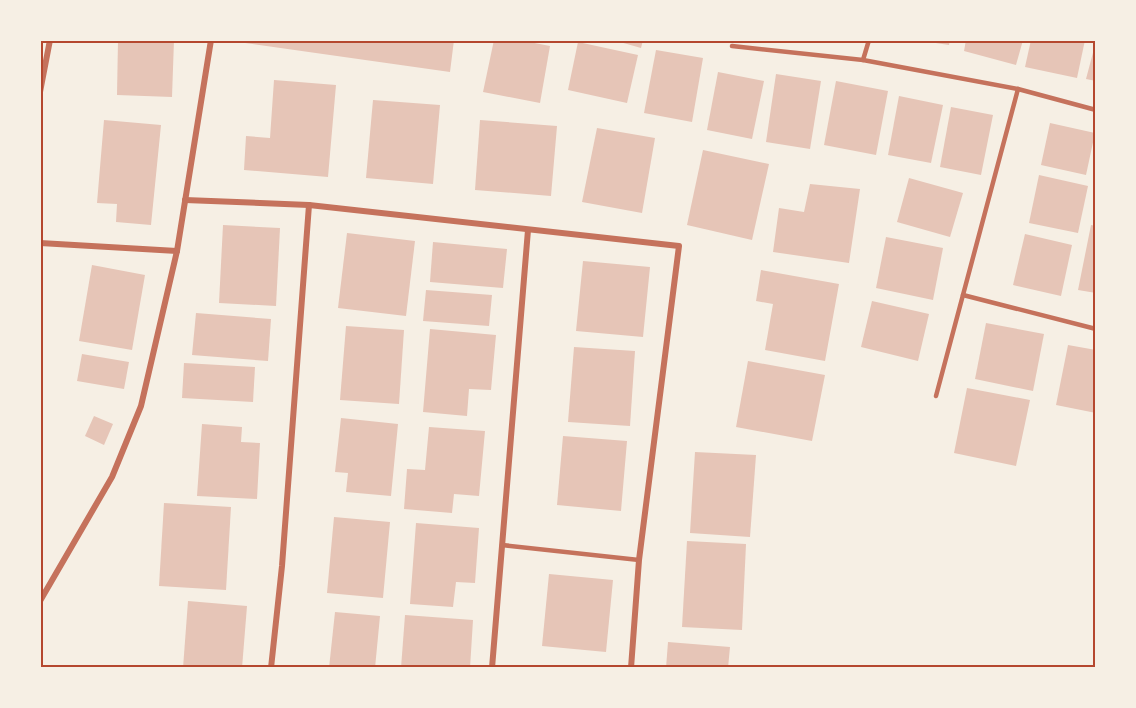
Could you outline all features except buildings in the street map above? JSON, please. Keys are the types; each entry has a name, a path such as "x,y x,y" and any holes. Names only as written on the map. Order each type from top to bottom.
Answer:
{"street":[{"path":"40,92 50,40"},
{"path":"40,601 112,477 141,406 177,251 211,40"},
{"path":"185,200 309,206 679,246 639,560 631,668"},
{"path":"272,668 282,566 309,206"},
{"path":"492,668 528,230"},
{"path":"40,243 177,251"}],"lane":[{"path":"863,60 869,40"},
{"path":"732,46 863,60 1018,90 1095,110"},
{"path":"936,396 1018,90"},
{"path":"963,295 1095,329"},
{"path":"501,545 639,560"}]}
